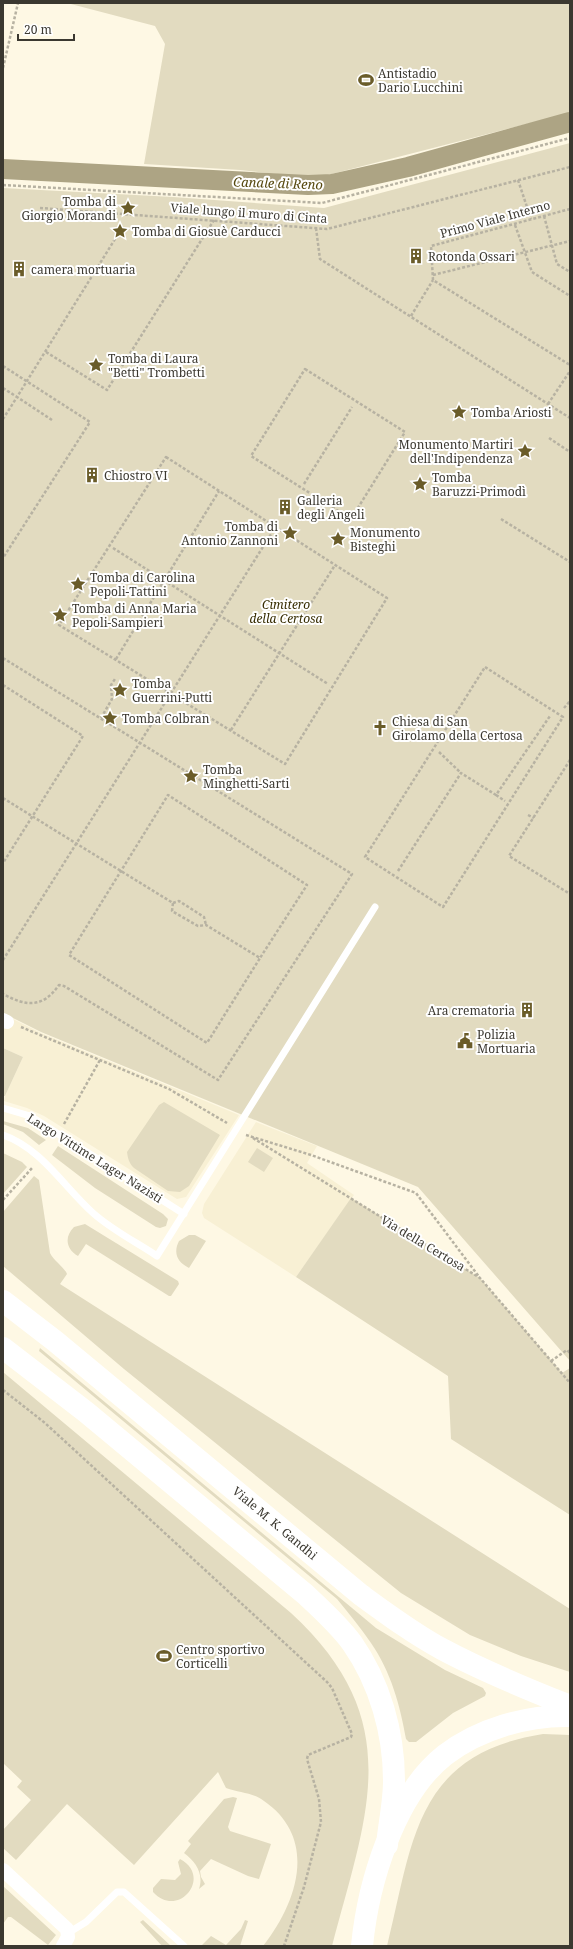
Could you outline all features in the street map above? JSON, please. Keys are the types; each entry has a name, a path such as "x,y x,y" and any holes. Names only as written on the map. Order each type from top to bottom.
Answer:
{"main road":[{"name":"Viale M. K. Gandhi","path":"3,1301 56,1340 361,1595 411,1631 465,1661 570,1706"},
{"path":"3,1348 86,1412 305,1594 352,1642 371,1677 386,1715 390,1732 394,1783 387,1845"},
{"path":"362,1943 370,1898 387,1845 400,1815 416,1788 444,1756 470,1739 498,1727 533,1719 570,1716"}],"street":[{"path":"3,1870 64,1926 66,1939"}],"lane":[{"path":"3,1135 20,1142 40,1158 84,1204 103,1221 157,1256 184,1214 234,1127 375,906"},
{"name":"Largo Vittime Lager Nazisti","path":"3,1108 30,1116 184,1214"},
{"path":"66,1939 117,1892 124,1892 184,1946"}],"path":[{"path":"3,68 18,3"},
{"path":"3,185 322,203 570,138"},
{"name":"Viale lungo il muro di Cinta","path":"40,208 327,229 570,167"},
{"path":"518,180 530,220"},
{"name":"Primo Viale Interno","path":"433,275 431,246 515,225 570,209"},
{"path":"544,216 558,264 570,272"},
{"path":"46,352 107,390 214,220"},
{"path":"515,225 532,272 570,296"},
{"path":"316,228 320,259 570,418"},
{"path":"3,419 120,232"},
{"path":"410,316 433,280 433,275 570,241"},
{"path":"433,280 570,365"},
{"path":"3,366 90,422 3,558"},
{"path":"306,369 405,432 351,520 251,456 306,369"},
{"path":"548,404 570,371"},
{"path":"3,388 52,420"},
{"path":"304,484 352,407"},
{"path":"549,438 570,452"},
{"path":"166,457 219,491 387,598 285,764 171,692 59,625 166,457"},
{"path":"116,659 219,491"},
{"path":"501,519 570,562"},
{"path":"3,960 273,531"},
{"path":"113,548 328,684"},
{"path":"231,730 335,565"},
{"path":"3,658 352,874 218,1080 64,986 58,985 47,998 32,1004 17,1001 3,994"},
{"path":"485,667 563,717 443,907 395,876 365,857 485,667"},
{"path":"101,718 111,701 111,685 115,679"},
{"path":"3,685 83,736 3,863"},
{"path":"564,708 570,701"},
{"path":"496,795 550,716"},
{"path":"439,752 460,773 505,801"},
{"path":"570,760 509,856 570,894"},
{"path":"398,871 460,773"},
{"path":"168,795 307,885 207,1043 69,955 121,871 168,795"},
{"path":"3,798 172,903 179,901 204,917 206,924 260,958"},
{"path":"528,814 534,818"},
{"path":"172,903 172,911 198,926 206,924"},
{"path":"5,1021 169,1089 234,1127"},
{"path":"62,1127 100,1060"},
{"name":"Via della Certosa","path":"480,1278 248,1135 311,1155 416,1193 480,1278 570,1383"},
{"path":"3,1200 32,1169"},
{"path":"551,1361 567,1350 570,1353"},
{"path":"3,1390 45,1423 332,1688 352,1734 351,1737 308,1755 306,1759 319,1799 321,1822 298,1907 284,1946"}],"shaded area":[{"path":"9,1017 41,1033 239,1115 186,1197 177,1199 44,1116 27,1108 4,1101 23,1057 3,1048 3,1032"},
{"path":"256,1122 317,1146 307,1163 354,1195 296,1277 204,1218 202,1213 204,1204"}],"green space":[{"name":"Antistadio Dario Lucchini","path":"67,3 570,3 570,113 316,178 240,170 144,164 165,44 155,26"},
{"name":"Cimitero della Certosa","path":"570,143 570,1361 418,1187 41,1032 3,1013 3,188 173,197 324,208"},
{"path":"3,1048 23,1057 5,1096 3,1096"},
{"path":"164,1102 220,1135 189,1186 180,1192 168,1191 134,1168 128,1159 127,1154 159,1105"},
{"path":"3,1121 28,1128 46,1140 39,1145 23,1132 3,1124"},
{"path":"58,1146 163,1214 168,1219 166,1226 160,1228 156,1227 95,1188 52,1155"},
{"path":"257,1148 273,1158 264,1172 248,1162"},
{"path":"3,1153 22,1162 27,1167 3,1194"},
{"path":"34,1176 39,1180 50,1253 67,1274 60,1284 570,1609 570,1672 521,1656 470,1635 401,1593 124,1369 3,1266 3,1212"},
{"path":"351,1198 480,1278 562,1373 570,1368 570,1515 451,1439 448,1376 296,1277"},
{"path":"85,1224 178,1281 179,1284 171,1296 86,1244 78,1256 74,1253 68,1243 69,1235 74,1227"},
{"path":"189,1235 195,1235 206,1241 189,1268 179,1260 176,1249 179,1241"},
{"path":"40,1348 376,1628 445,1670 483,1688 486,1693 485,1696 453,1713 416,1742 409,1742 406,1739 398,1701 384,1665 367,1637 337,1599 39,1351"},
{"name":"Centro sportivo Corticelli","path":"3,1372 291,1613 328,1653 352,1692 365,1731 368,1770 365,1811 357,1853 332,1946 263,1946 285,1911 293,1891 297,1872 297,1852 292,1834 281,1816 259,1798 250,1794 226,1788 218,1772 134,1865 67,1804 16,1860 3,1848 3,1830 31,1800 17,1787 22,1781 3,1763"},
{"path":"543,1734 570,1735 570,1946 387,1946 404,1871 414,1838 427,1808 444,1782 468,1761 501,1745"},
{"path":"233,1797 237,1798 228,1827 230,1831 271,1844 259,1879 248,1876 211,1859 200,1871 201,1877 205,1884 199,1889 200,1873 192,1860 184,1853 191,1844 188,1841 224,1799"},
{"path":"180,1859 189,1866 193,1875 193,1884 189,1892 182,1898 173,1901 163,1899 153,1892 153,1888 161,1879 175,1880 181,1874 178,1862"},
{"path":"3,1886 56,1935 48,1945 11,1917 8,1917 3,1924"},
{"path":"143,1920 171,1946 162,1946 140,1922"},
{"path":"245,1920 248,1921 240,1946 201,1946 211,1936 226,1945 241,1929"}],"waterway":[{"name":"Canale di Reno","path":"3,169 308,185 332,184 408,167 570,122"}],"place":[{"name":"Antistadio Dario Lucchini","path":"366,80"},
{"name":"Tomba di Giorgio Morandi","path":"128,208"},
{"name":"Tomba di Giosuè Carducci","path":"120,231"},
{"name":"Rotonda Ossari","path":"416,256"},
{"name":"camera mortuaria","path":"19,269"},
{"name":"Tomba di Laura \"Betti\" Trombetti","path":"96,365"},
{"name":"Tomba Ariosti","path":"459,412"},
{"name":"Monumento Martiri dell'Indipendenza","path":"525,451"},
{"name":"Chiostro VI","path":"92,475"},
{"name":"Tomba Baruzzi-Primodì","path":"420,484"},
{"name":"Galleria degli Angeli","path":"285,507"},
{"name":"Tomba di Antonio Zannoni","path":"290,533"},
{"name":"Monumento Bisteghi","path":"338,539"},
{"name":"Tomba di Carolina Pepoli-Tattini","path":"78,584"},
{"name":"Tomba di Anna Maria Pepoli-Sampieri","path":"60,615"},
{"name":"Tomba Guerrini-Putti","path":"120,690"},
{"name":"Tomba Colbran","path":"110,718"},
{"name":"Chiesa di San Girolamo della Certosa","path":"380,728"},
{"name":"Tomba Minghetti-Sarti","path":"191,776"},
{"name":"Ara crematoria","path":"527,1010"},
{"name":"Polizia Mortuaria","path":"465,1041"},
{"name":"Centro sportivo Corticelli","path":"164,1656"}]}
